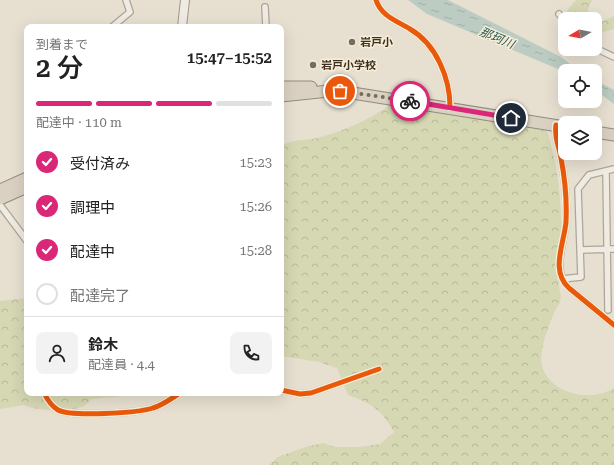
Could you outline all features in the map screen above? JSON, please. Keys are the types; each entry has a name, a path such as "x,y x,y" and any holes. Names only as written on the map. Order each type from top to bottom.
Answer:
{"highway":[{"path":"284,87 313,88 450,107 558,126"},
{"path":"284,96 329,91"},
{"path":"602,133 614,135"},
{"path":"0,190 24,179"},
{"path":"0,199 24,188"}],"street":[{"path":"116,24 130,12 126,0"},
{"path":"182,24 186,0"},
{"path":"376,0 381,10 420,36 432,48 447,85 450,107"},
{"path":"265,8 266,24"},
{"path":"602,51 614,57"},
{"path":"558,130 555,135 558,146"},
{"path":"561,160 565,188 566,221 559,265 562,279 570,288 614,325"},
{"path":"562,279 581,277 578,189 589,175 614,169"},
{"path":"602,315 611,310 606,171"},
{"path":"0,205 24,237"},
{"path":"581,250 614,249"},
{"path":"284,391 300,394 311,393 379,369"},
{"path":"46,396 50,403 58,410 78,414 141,411 152,409 175,396"}],"green space":[{"path":"576,0 592,0 588,12 566,12"},
{"path":"614,16 614,29 602,32 602,22"},
{"path":"392,103 546,128 551,143 559,189 561,255 558,281 561,299 549,326 542,348 541,356 543,369 548,378 555,385 574,394 595,395 614,388 614,465 269,465 278,457 305,447 323,443 336,447 359,447 380,444 394,432 385,418 375,408 348,395 337,368 319,362 284,356 284,144 294,141 317,138 337,132 366,120"},
{"path":"24,298 24,396 124,396 91,399 84,406 73,409 42,409 24,405 0,409 0,301"}],"water":[{"name":"那珂川","path":"408,0 448,0 561,57 570,64 558,64 558,69 427,14"},
{"path":"602,84 614,90 614,104 602,95"}],"cycle path":[{"path":"376,0 378,6 386,14 419,35 434,53 444,74 450,107"},
{"path":"556,125 556,138 564,174 566,206 566,222 559,265 560,274 563,281 569,288 614,325"},
{"path":"284,391 300,394 311,393 379,369"},
{"path":"46,396 51,404 58,410 90,414 145,410 160,405 175,396"}],"way so far":[{"path":"340,91 410,101"}],"place":[{"name":"岩戸小","path":"352,42"},
{"name":"岩戸小学校","path":"313,65"}],"route":[{"path":"410,101 511,118"}]}
